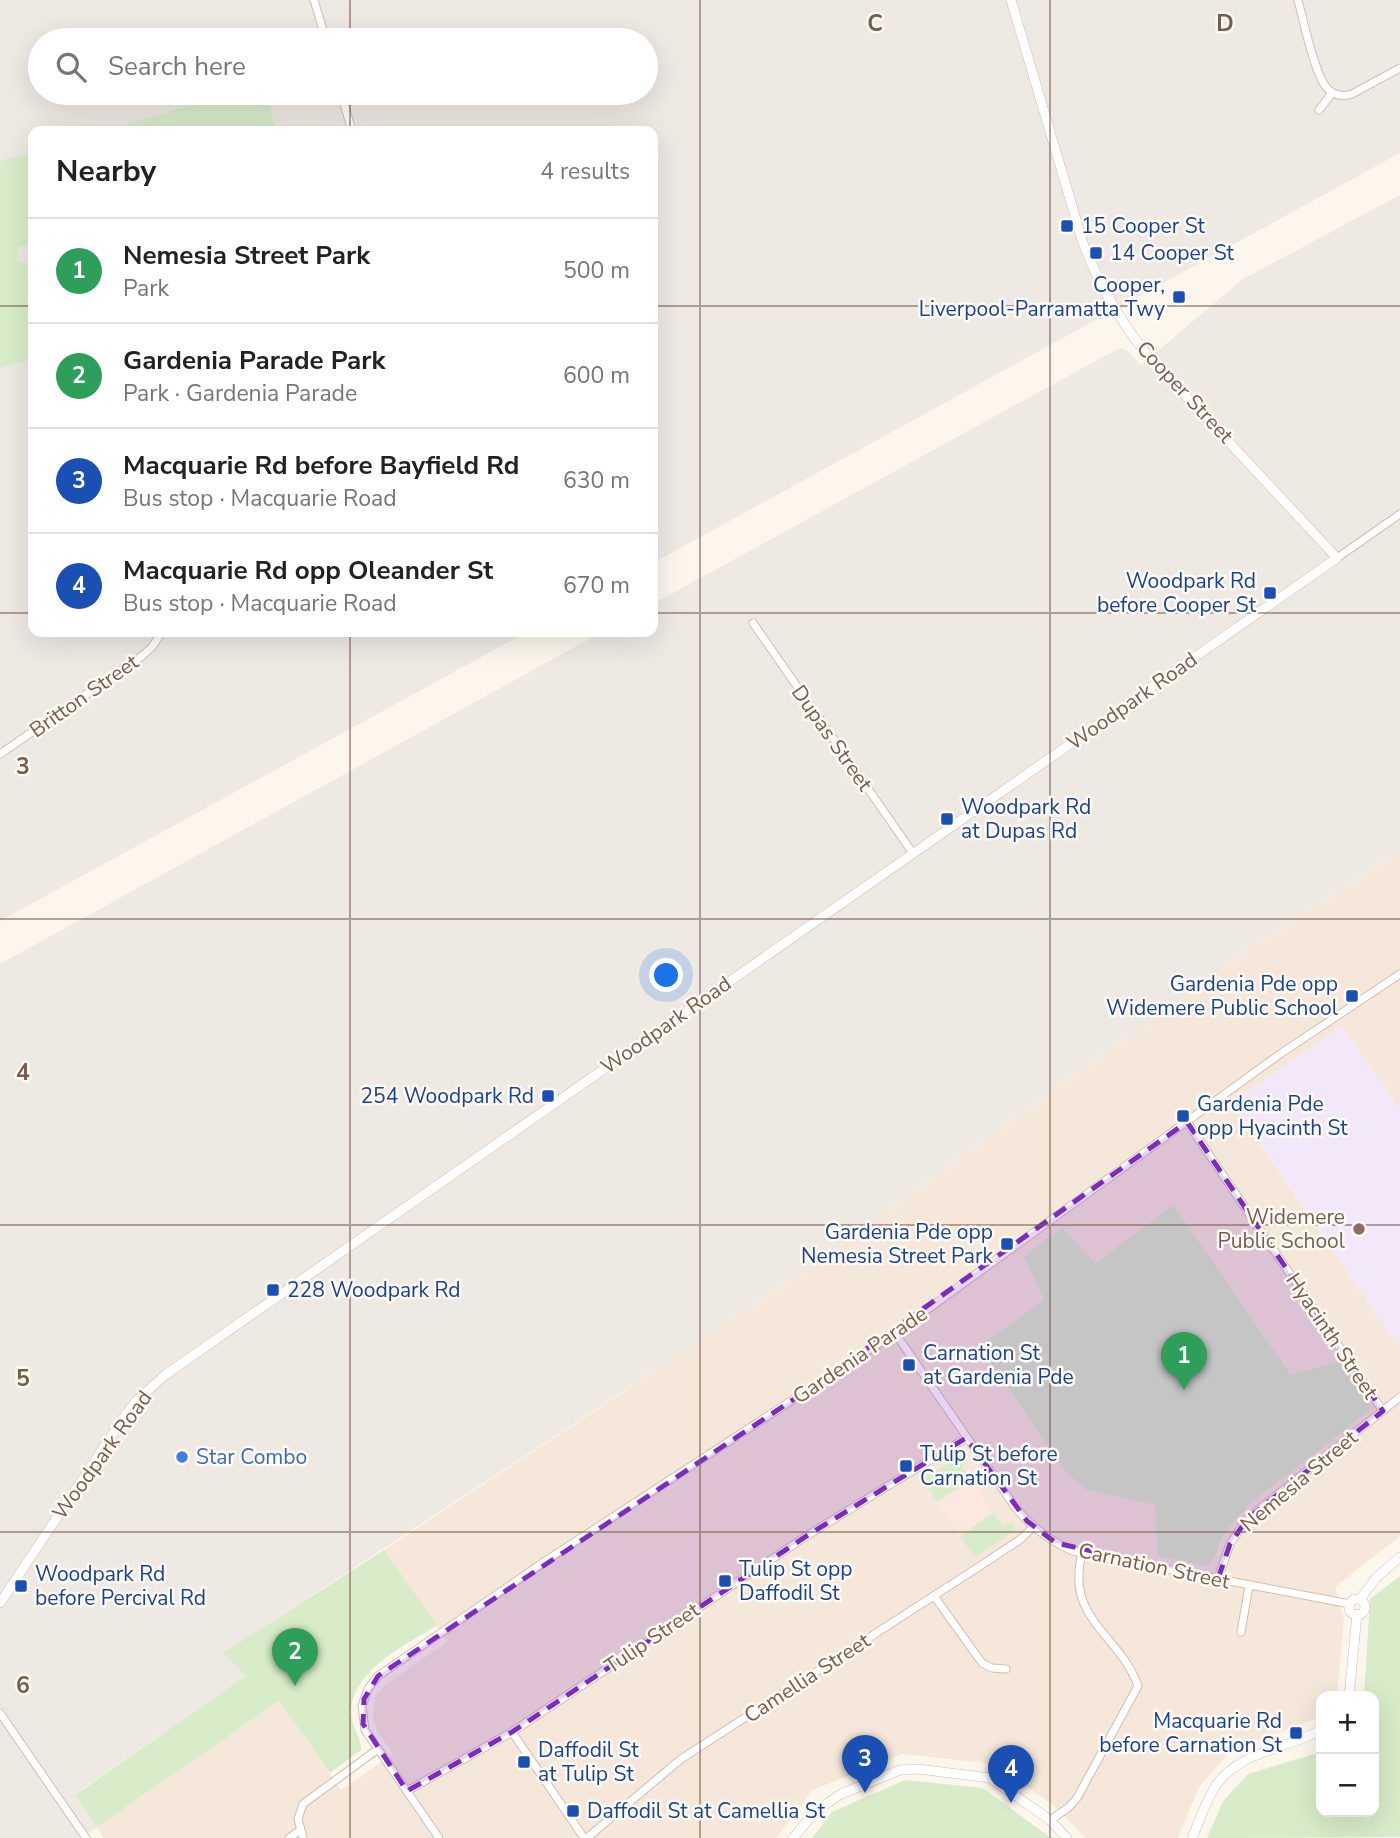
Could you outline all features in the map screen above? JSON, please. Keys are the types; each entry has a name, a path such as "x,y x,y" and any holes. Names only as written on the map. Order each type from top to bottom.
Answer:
{"street":[{"path":"314,0 322,28"},
{"name":"Cooper Street","path":"1011,0 1083,243 1096,274 1124,324 1143,349 1337,558"},
{"path":"1298,0 1321,77 1332,93 1345,96 1352,94 1400,68"},
{"path":"1320,110 1332,93"},
{"path":"344,105 351,126"},
{"name":"Woodpark Road","path":"0,1602 122,1419 148,1388 912,852 1400,514"},
{"name":"Dupas Street","path":"753,623 912,852"},
{"name":"Britton Street","path":"0,754 142,656 159,637"},
{"name":"Gardenia Parade","path":"439,1838 365,1730 362,1712 365,1694 378,1676 544,1562 895,1333 1304,1037 1400,974"},
{"name":"Hyacinth Street","path":"1187,1122 1383,1411"},
{"name":"Carnation Street","path":"895,1333 1015,1507 1033,1527 1056,1543 1082,1553 1350,1604"},
{"name":"Nemesia Street","path":"1218,1579 1232,1538 1248,1518 1400,1397"},
{"name":"Tulip Street","path":"407,1791 512,1732 808,1535 967,1438"},
{"name":"Camellia Street","path":"585,1838 681,1759 1021,1539 1033,1527"},
{"path":"1050,1820 1077,1798 1138,1686 1131,1671 1082,1602 1078,1587 1078,1568 1082,1553"},
{"path":"1360,1600 1377,1577 1400,1557"},
{"path":"1241,1632 1249,1586"},
{"path":"934,1595 982,1663 992,1668 1006,1669"},
{"path":"1349,1691 1357,1614 1364,1609 1360,1600 1354,1600 1350,1604 1351,1611 1357,1614"},
{"path":"0,1713 86,1838"},
{"path":"512,1732 585,1838"},
{"path":"1192,1838 1209,1798 1230,1770 1247,1759 1316,1733"},
{"path":"289,1838 301,1834 298,1814 306,1801 377,1749"},
{"path":"793,1838 817,1810 841,1794 900,1770 918,1769 990,1778 1050,1820 1067,1838"}],"highlighted area":[{"path":"1187,1122 1383,1411 1248,1518 1230,1544 1218,1579 1056,1543 1027,1521 966,1438 808,1535 512,1732 407,1791 363,1724 364,1699 378,1676 821,1381"}],"shaded area":[{"path":"0,0 1400,0 1400,153 658,560 658,126 28,126 28,637 518,637 0,921"},
{"path":"1400,195 1400,852 1249,950 775,1292 224,1653 245,1676 75,1794 97,1827 86,1835 88,1838 0,1838 0,964 593,637 658,637 658,601 1110,353 1121,348 1127,350 1141,365 1243,279"},
{"path":"1400,852 1400,1110 1342,1026 1232,1103 1400,1348 1400,1536 1335,1587 1344,1620 1337,1691 1316,1691 1315,1719 1232,1750 1199,1787 1178,1838 1086,1838 1053,1805 996,1764 902,1754 813,1790 776,1838 104,1838 97,1827 279,1701 341,1790 393,1754 377,1731 373,1718 375,1697 385,1685 447,1642 384,1550 775,1292 1249,950","holes":["1175,1206 1291,1375 1369,1411 1251,1503 1235,1520 1222,1540 1213,1563 1157,1556 1155,1505 1086,1490 1065,1471 979,1347 1044,1300 1062,1228 1094,1263"]},
{"name":"Widemere Public School","path":"1342,1026 1400,1110 1400,1348 1232,1102"},
{"path":"971,1479 993,1513 960,1536 937,1502"}],"green space":[{"path":"193,105 269,105 275,125 272,126 120,126"},
{"path":"28,153 28,247 20,246 17,252 18,261 28,264 28,360 0,368 0,161"},
{"path":"1174,1205 1291,1375 1341,1361 1370,1404 1369,1411 1251,1503 1228,1530 1215,1558 1208,1566 1157,1556 1155,1505 1086,1490 1065,1471 979,1346 1044,1300 1024,1256 1062,1228 1095,1263"},
{"path":"961,1455 968,1460 962,1467 971,1479 937,1502 923,1479"},
{"path":"993,1513 1003,1526 1012,1523 1016,1530 976,1556 973,1555 960,1536"},
{"path":"384,1550 437,1625 382,1660 360,1684 351,1713 361,1750 330,1773 279,1701 97,1827 75,1795 245,1676 223,1653"},
{"path":"1400,1576 1400,1837 1207,1838 1223,1801 1248,1774 1316,1754 1316,1817 1379,1817 1379,1691 1364,1691 1370,1599"},
{"path":"905,1780 983,1788 1051,1838 812,1838 832,1812"}],"place":[{"name":"15 Cooper St","path":"1067,226"},
{"name":"14 Cooper St","path":"1096,253"},
{"name":"Cooper, Liverpool-Parramatta Twy","path":"1179,297"},
{"name":"Woodpark Rd before Cooper St","path":"1270,593"},
{"name":"Woodpark Rd at Dupas Rd","path":"947,819"},
{"name":"Gardenia Pde opp Widemere Public School","path":"1352,996"},
{"name":"254 Woodpark Rd","path":"548,1096"},
{"name":"Gardenia Pde opp Hyacinth St","path":"1183,1116"},
{"name":"Widemere Public School","path":"1359,1229"},
{"name":"Gardenia Pde opp Nemesia Street Park","path":"1007,1244"},
{"name":"228 Woodpark Rd","path":"273,1290"},
{"name":"Carnation St at Gardenia Pde","path":"909,1365"},
{"name":"Nemesia Street Park","path":"1184,1390"},
{"name":"Star Combo","path":"182,1457"},
{"name":"Tulip St before Carnation St","path":"906,1466"},
{"name":"Tulip St opp Daffodil St","path":"725,1581"},
{"name":"Woodpark Rd before Percival Rd","path":"21,1586"},
{"name":"Gardenia Parade Park","path":"295,1686"},
{"name":"Macquarie Rd before Carnation St","path":"1296,1733"},
{"name":"Daffodil St at Tulip St","path":"524,1762"},
{"name":"Macquarie Rd before Bayfield Rd","path":"865,1793"},
{"name":"Macquarie Rd opp Oleander St","path":"1011,1803"},
{"name":"Daffodil St at Camellia St","path":"573,1811"}]}
